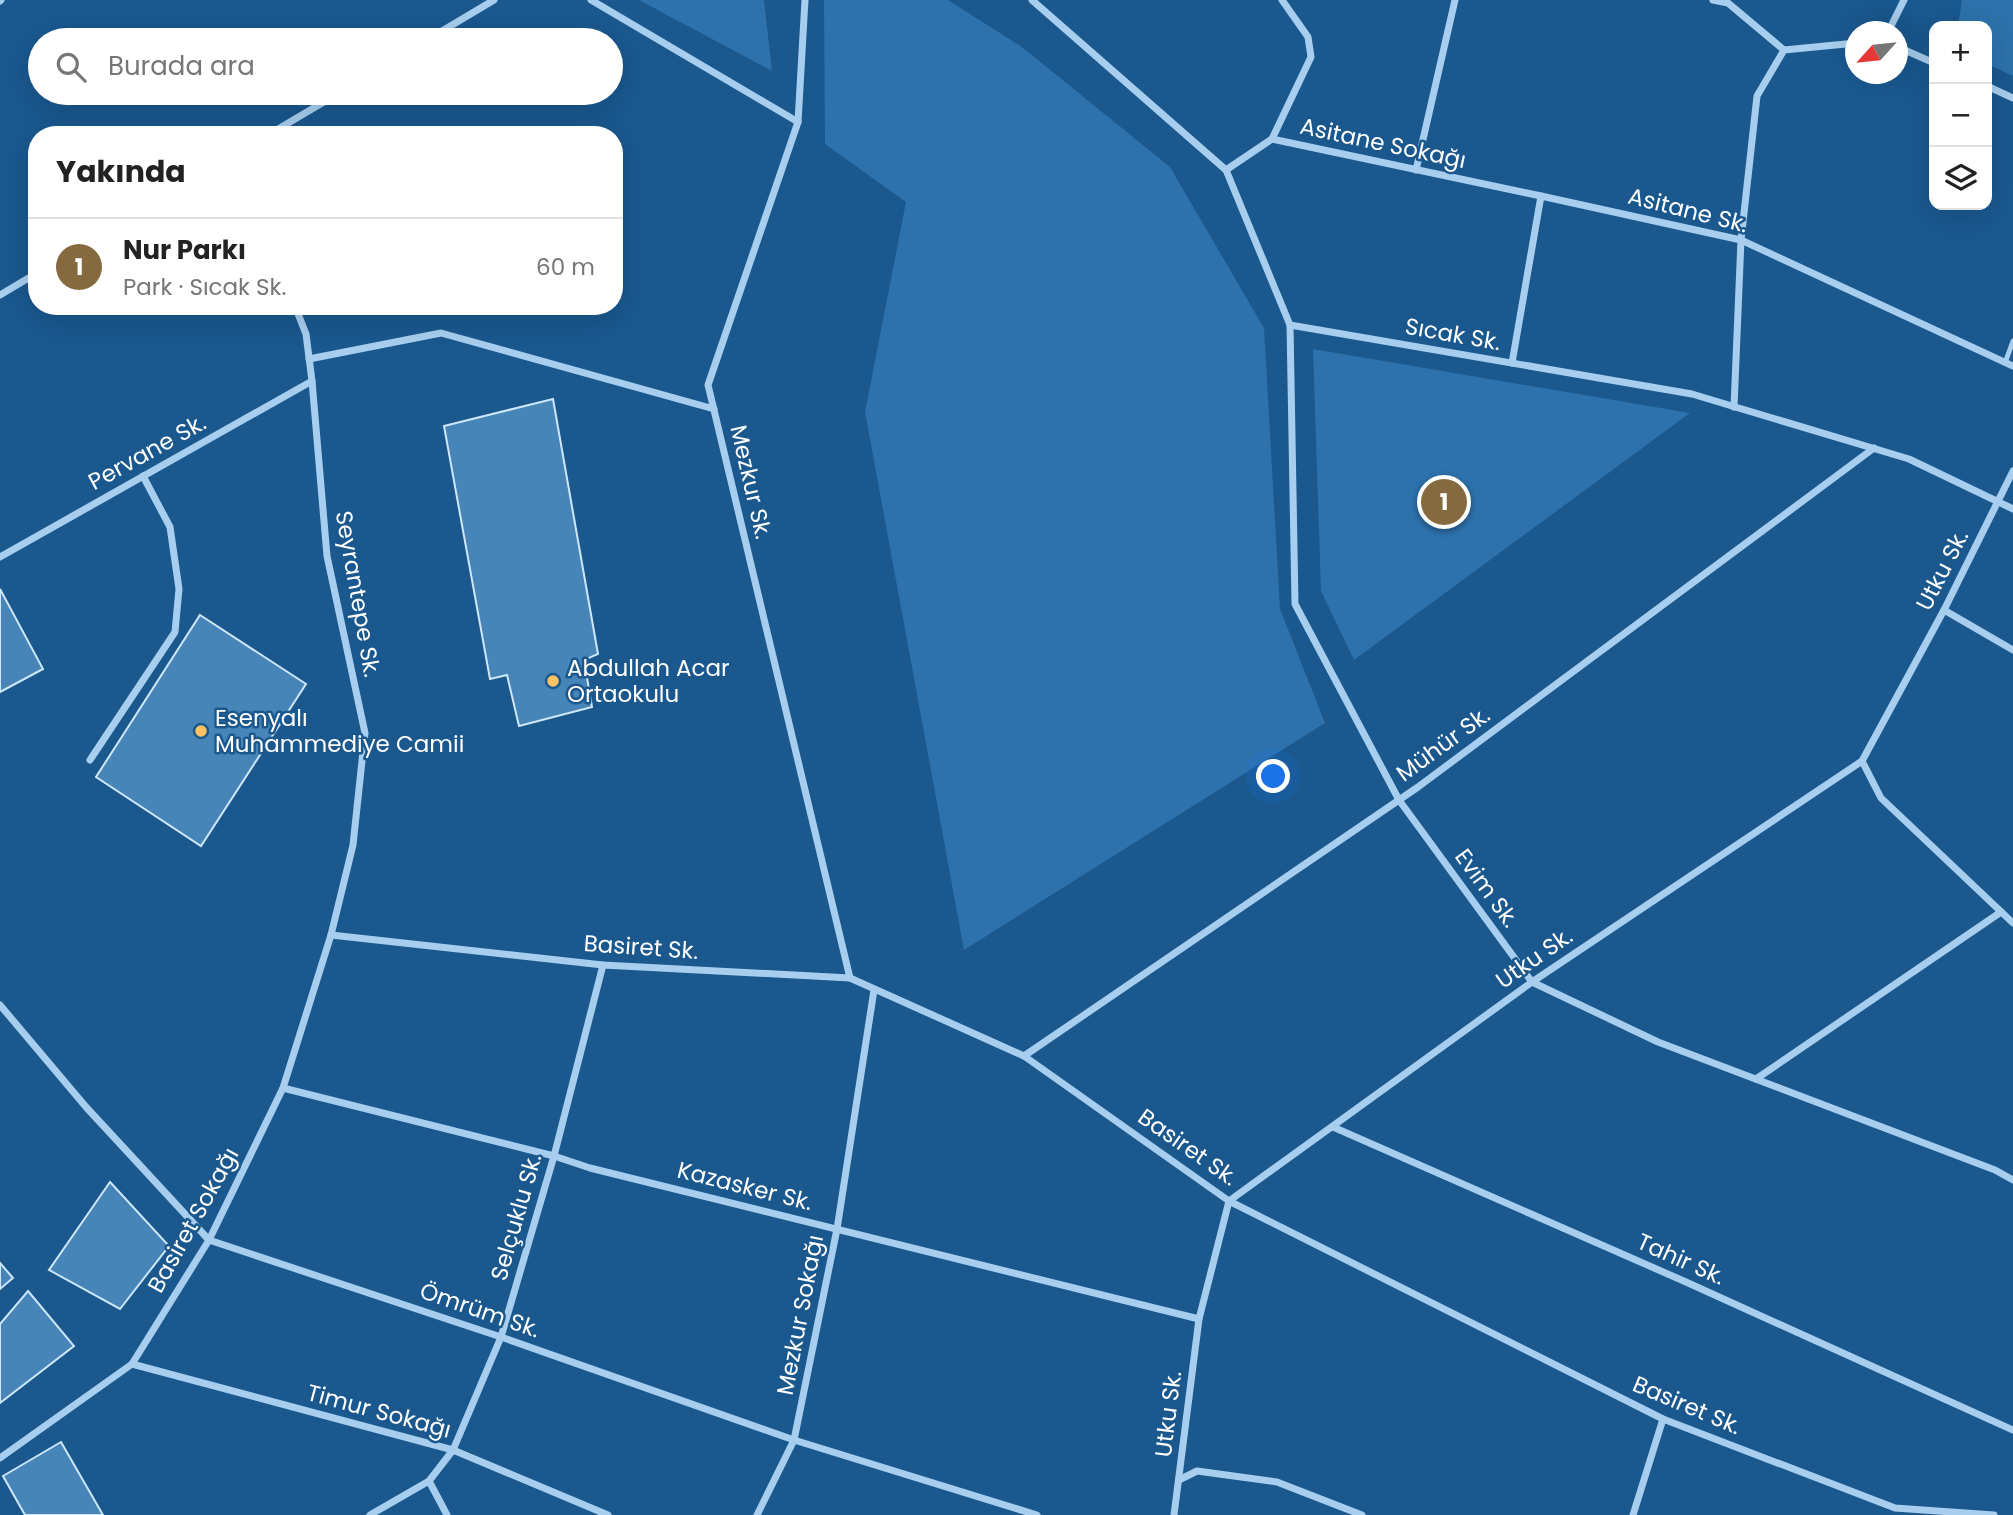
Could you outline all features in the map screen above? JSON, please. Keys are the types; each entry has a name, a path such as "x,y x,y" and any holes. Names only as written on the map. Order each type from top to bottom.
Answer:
{"street":[{"path":"446,28 494,0"},
{"path":"591,0 798,122"},
{"name":"Mezkur Sk.","path":"805,0 798,122 708,385 849,978"},
{"path":"1032,0 1226,170 1290,325"},
{"path":"1272,139 1311,57 1308,37 1282,0"},
{"path":"1416,170 1455,0"},
{"path":"1713,0 1728,3 1784,50 1845,44"},
{"path":"1894,21 1904,0"},
{"path":"1734,407 1741,240 1756,96 1784,50"},
{"path":"1908,51 1929,61"},
{"path":"1992,88 2013,98"},
{"path":"283,126 319,105"},
{"name":"Asitane Sokağı","path":"1226,170 1272,139 1541,195"},
{"path":"1512,363 1541,195"},
{"name":"Asitane Sk.","path":"1541,195 1741,240 2009,365"},
{"path":"0,295 28,278"},
{"name":"Seyrantepe Sk.","path":"299,315 306,334 312,381 327,556 365,733 353,845 331,936"},
{"name":"Sıcak Sk.","path":"1290,325 1692,394 1909,459 2013,509"},
{"name":"Evim Sk.","path":"1290,325 1295,604 1399,800 1532,982 1658,1042 1995,1170 2013,1180"},
{"path":"309,359 441,333 714,409"},
{"name":"Pervane Sk.","path":"0,557 312,381"},
{"name":"Mühür Sk.","path":"1024,1056 1399,800 1874,448"},
{"name":"Utku Sk.","path":"1174,1515 1199,1319 1229,1201 1532,982 1862,761 1944,610 2013,471"},
{"path":"90,760 175,632 179,589 170,527 144,476"},
{"path":"1944,610 2013,650"},
{"path":"1862,761 1881,798 2013,923"},
{"path":"1756,1079 2001,912"},
{"name":"Basiret Sk.","path":"331,936 603,965 849,978 1024,1056 1229,1201 1663,1419 1895,1508 1994,1515"},
{"name":"Basiret Sokağı","path":"0,1458 132,1364 209,1240 283,1088 331,936"},
{"name":"Selçuklu Sk.","path":"370,1515 429,1481 453,1450 501,1337 554,1156 603,965"},
{"name":"Mezkur Sokağı","path":"757,1515 794,1440 837,1229 874,990"},
{"name":"Ömrüm Sk.","path":"0,1004 86,1107 209,1240 501,1337 794,1440 1037,1515"},
{"name":"Kazasker Sk.","path":"283,1088 554,1156 590,1168 1199,1319"},
{"name":"Tahir Sk.","path":"1333,1128 1686,1282 2013,1430"},
{"name":"Timur Sokağı","path":"132,1364 453,1450 608,1515"},
{"path":"1633,1515 1663,1419"},
{"path":"1179,1480 1197,1471 1277,1482 1362,1515"},
{"path":"429,1481 447,1515"}],"lane":[{"path":"2009,365 2013,341"}],"shaded area":[{"path":"639,0 764,0 772,71"},
{"path":"824,0 948,0 1022,47 1170,167 1264,328 1280,609 1325,723 964,950 865,412 906,202 825,144"},
{"path":"1962,0 2013,0 2013,76 1992,66 1992,21 1959,21"},
{"path":"1313,349 1690,413 1354,660 1321,591"}],"building":[{"path":"553,399 598,654 584,660 592,707 519,726 507,675 490,679 444,426"},
{"path":"0,589 43,669 0,692"},
{"name":"Esenyalı Muhammediye Camii","path":"200,615 306,684 201,846 96,777"},
{"path":"110,1182 169,1246 120,1309 49,1270"},
{"path":"0,1263 13,1278 0,1289"},
{"path":"28,1291 74,1346 0,1403 0,1324"},
{"path":"61,1442 103,1515 25,1515 3,1476"}],"place":[{"name":"Nur Parkı","path":"1444,502"},
{"name":"Abdullah Acar Ortaokulu","path":"553,681"},
{"name":"Esenyalı Muhammediye Camii","path":"201,731"}]}
